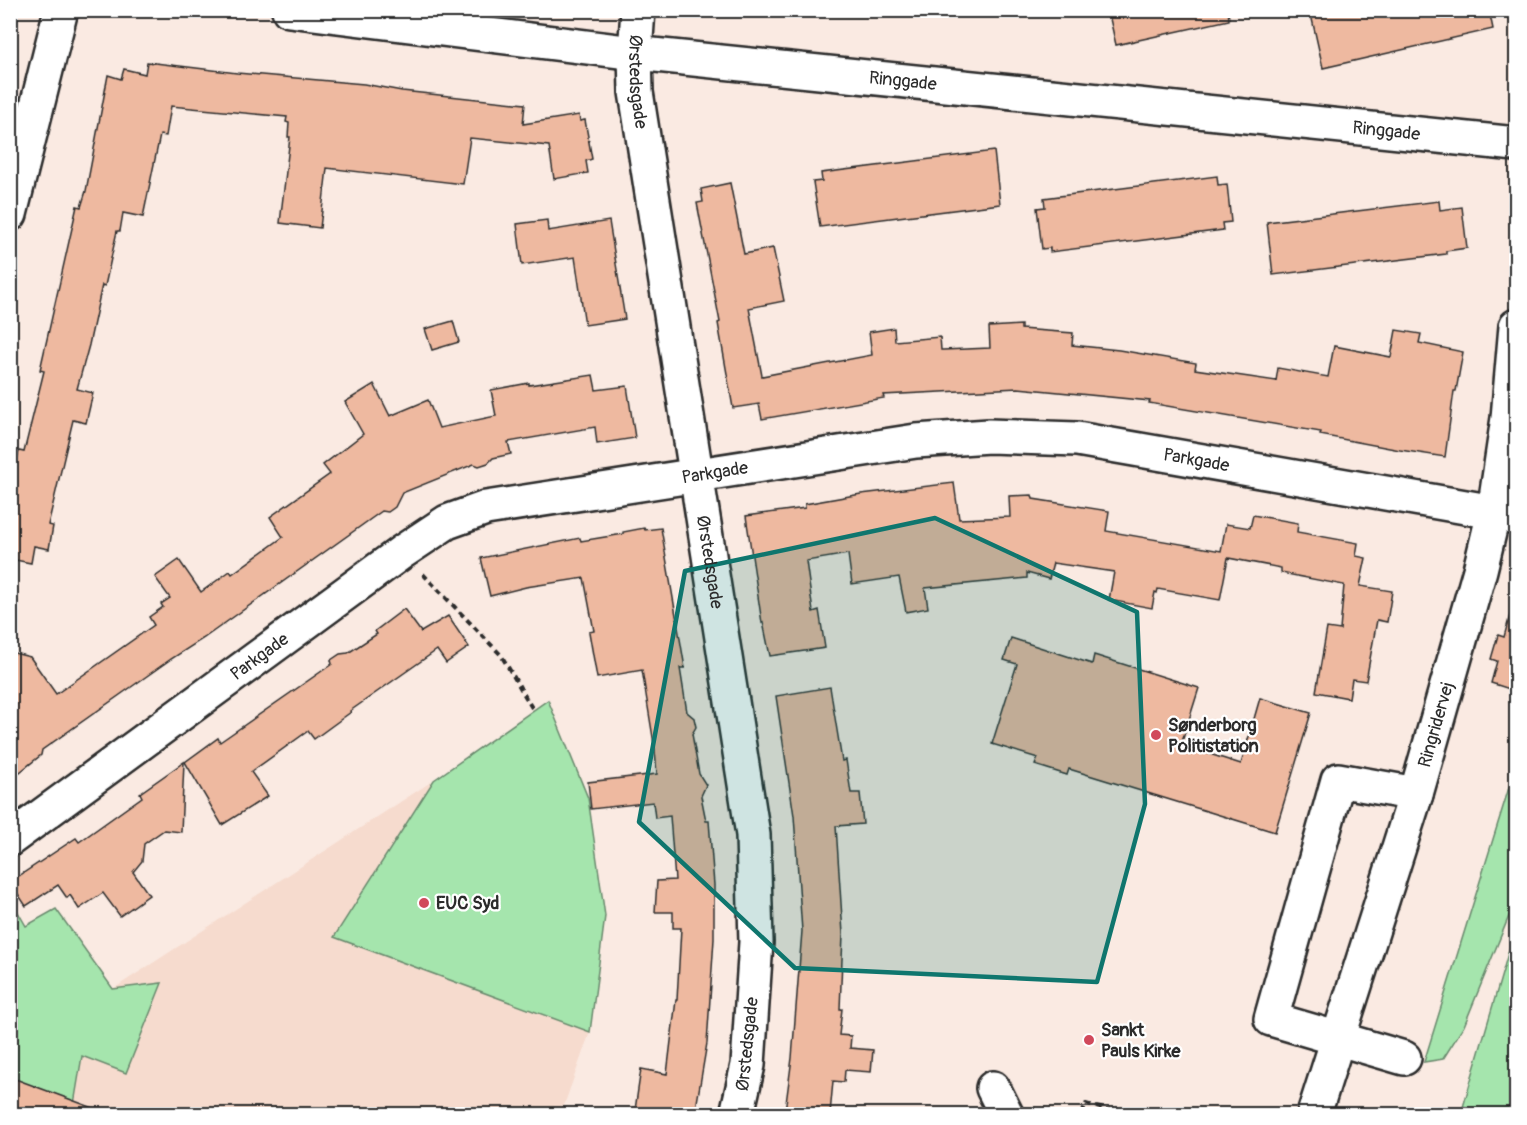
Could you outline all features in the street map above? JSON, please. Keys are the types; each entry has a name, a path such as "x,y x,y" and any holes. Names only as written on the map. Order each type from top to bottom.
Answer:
{"street":[{"path":"10,214 61,10"},
{"name":"Ringgade","path":"289,10 635,52 1516,144"},
{"name":"Ørstedsgade","path":"638,10 635,52 636,92 753,835 756,942 748,1065 737,1114"},
{"name":"Ringridervej","path":"1314,1114 1416,794 1480,570 1505,515 1508,418 1516,326"},
{"name":"Parkgade","path":"10,839 402,552 447,522 486,508 916,441 989,436 1077,439 1505,515"},
{"path":"1404,1058 1270,1018 1338,780 1416,794"}],"path":[{"path":"402,552 501,655 532,708"},
{"path":"1082,1114 1086,1104 1121,1114"}],"highlighted area":[{"path":"935,518 1137,612 1145,804 1097,982 795,968 639,822 685,571"}],"shaded area":[{"name":"EUC Syd","path":"548,700 588,798 605,916 590,1032 561,1114 11,1114 10,898 26,926 56,909 113,989 434,780"}],"green space":[{"path":"548,700 588,798 605,916 590,1032 334,937 434,780"},
{"path":"1516,765 1516,899 1464,1026 1443,1059 1424,1062"},
{"path":"10,898 26,926 56,909 113,989 162,983 126,1073 82,1056 73,1110 11,1087"},
{"path":"1516,926 1516,1114 1461,1114"}],"building":[{"path":"1108,10 1228,10 1229,20 1116,45"},
{"path":"1310,10 1489,10 1493,29 1323,68"},
{"path":"147,62 237,73 364,84 402,91 525,104 523,124 579,115 580,121 585,120 592,159 586,161 588,173 554,179 549,146 470,138 463,184 327,168 320,228 280,223 290,137 288,137 287,117 171,106 166,136 160,135 143,217 123,213 105,286 102,285 77,389 93,393 86,423 73,420 48,525 53,526 49,549 34,546 31,563 10,559 10,462 16,463 19,451 24,452 44,371 40,370 77,206 81,207 86,191 108,75 121,79 124,69 145,74"},
{"path":"994,151 1000,204 820,227 813,182 822,181 821,173"},
{"path":"1217,176 1218,185 1227,184 1231,222 1222,223 1223,230 1050,252 1050,248 1042,249 1037,208 1045,207 1044,198"},
{"path":"730,183 744,254 773,248 784,301 749,308 762,376 872,355 869,332 894,328 895,341 940,337 941,350 990,348 989,327 1021,325 1021,329 1073,333 1072,345 1119,350 1196,363 1195,369 1276,381 1278,368 1328,377 1334,346 1391,357 1396,330 1421,334 1419,343 1463,352 1456,391 1454,391 1445,457 1320,435 1321,432 1149,403 1150,401 1018,388 883,395 884,398 762,419 759,404 733,408 718,323 720,322 697,203 703,202 701,189"},
{"path":"1439,201 1440,210 1462,207 1467,248 1446,251 1446,254 1273,275 1267,222"},
{"path":"547,220 548,231 609,221 625,319 585,325 575,257 522,265 517,224"},
{"path":"453,321 459,342 432,350 425,329"},
{"path":"593,375 596,390 627,386 635,438 597,444 595,427 508,442 511,454 493,458 488,463 479,466 474,464 402,493 395,507 388,512 382,511 42,750 41,755 10,780 10,652 30,657 56,694 154,625 149,617 163,607 161,604 170,598 155,577 179,560 201,592 230,571 232,574 283,537 270,517 330,474 323,465 363,434 345,402 374,384 390,416 428,400 439,428 496,416 491,390"},
{"path":"954,483 959,519 1010,517 1009,496 1032,495 1033,499 1109,511 1106,531 1221,551 1226,524 1250,528 1253,515 1298,523 1297,532 1358,543 1356,556 1366,558 1360,586 1392,591 1387,622 1377,620 1366,681 1352,679 1349,698 1316,692 1327,628 1340,630 1344,585 1281,573 1281,568 1228,558 1220,600 1158,589 1157,593 1155,592 1152,608 1109,600 1114,572 1053,563 1049,579 1027,573 1027,578 925,588 928,608 906,612 899,577 852,584 848,554 806,561 813,612 819,610 825,648 770,656 762,623 746,516 805,508 805,504 861,494"},
{"path":"644,528 645,530 661,528 685,668 680,668 687,712 694,718 696,727 692,734 699,774 706,785 701,796 706,821 709,821 714,885 714,939 707,1043 695,1114 651,1114 635,1110 641,1069 667,1074 677,1000 681,928 673,928 673,912 655,912 657,881 675,880 670,816 655,818 653,802 591,809 588,782 657,774 642,670 597,678 589,632 594,631 584,578 526,587 490,596 481,558 580,538 581,541 623,534 623,532"},
{"path":"404,609 421,632 448,616 469,647 446,663 437,650 314,739 308,731 251,772 268,796 222,825 185,762 218,738 220,742 332,664 331,660 340,654 348,653 377,634 375,631"},
{"path":"1510,615 1516,616 1516,691 1491,683 1497,661 1491,659 1498,635 1504,637"},
{"path":"1011,638 1092,664 1094,655 1199,688 1181,745 1241,764 1260,698 1311,713 1275,832 1069,769 1067,775 1035,765 1038,758 992,744 1017,664 1004,660"},
{"path":"830,687 842,761 846,760 851,793 860,793 863,824 836,826 843,934 840,1009 842,1009 839,1035 851,1036 850,1048 873,1050 871,1072 845,1070 844,1082 833,1081 830,1114 807,1114 785,1111 792,1058 802,931 794,816 776,696"},
{"path":"184,762 181,832 164,830 144,844 142,861 133,872 149,895 120,916 103,893 79,909 70,895 67,898 58,885 26,906 10,882 76,838 79,842 142,797 140,793"},
{"path":"10,1077 104,1112 103,1114 10,1114"}],"place":[{"name":"Sønderborg Politistation","path":"1156,735"},
{"name":"EUC Syd","path":"424,903"},
{"name":"Sankt Pauls Kirke","path":"1089,1040"}]}
